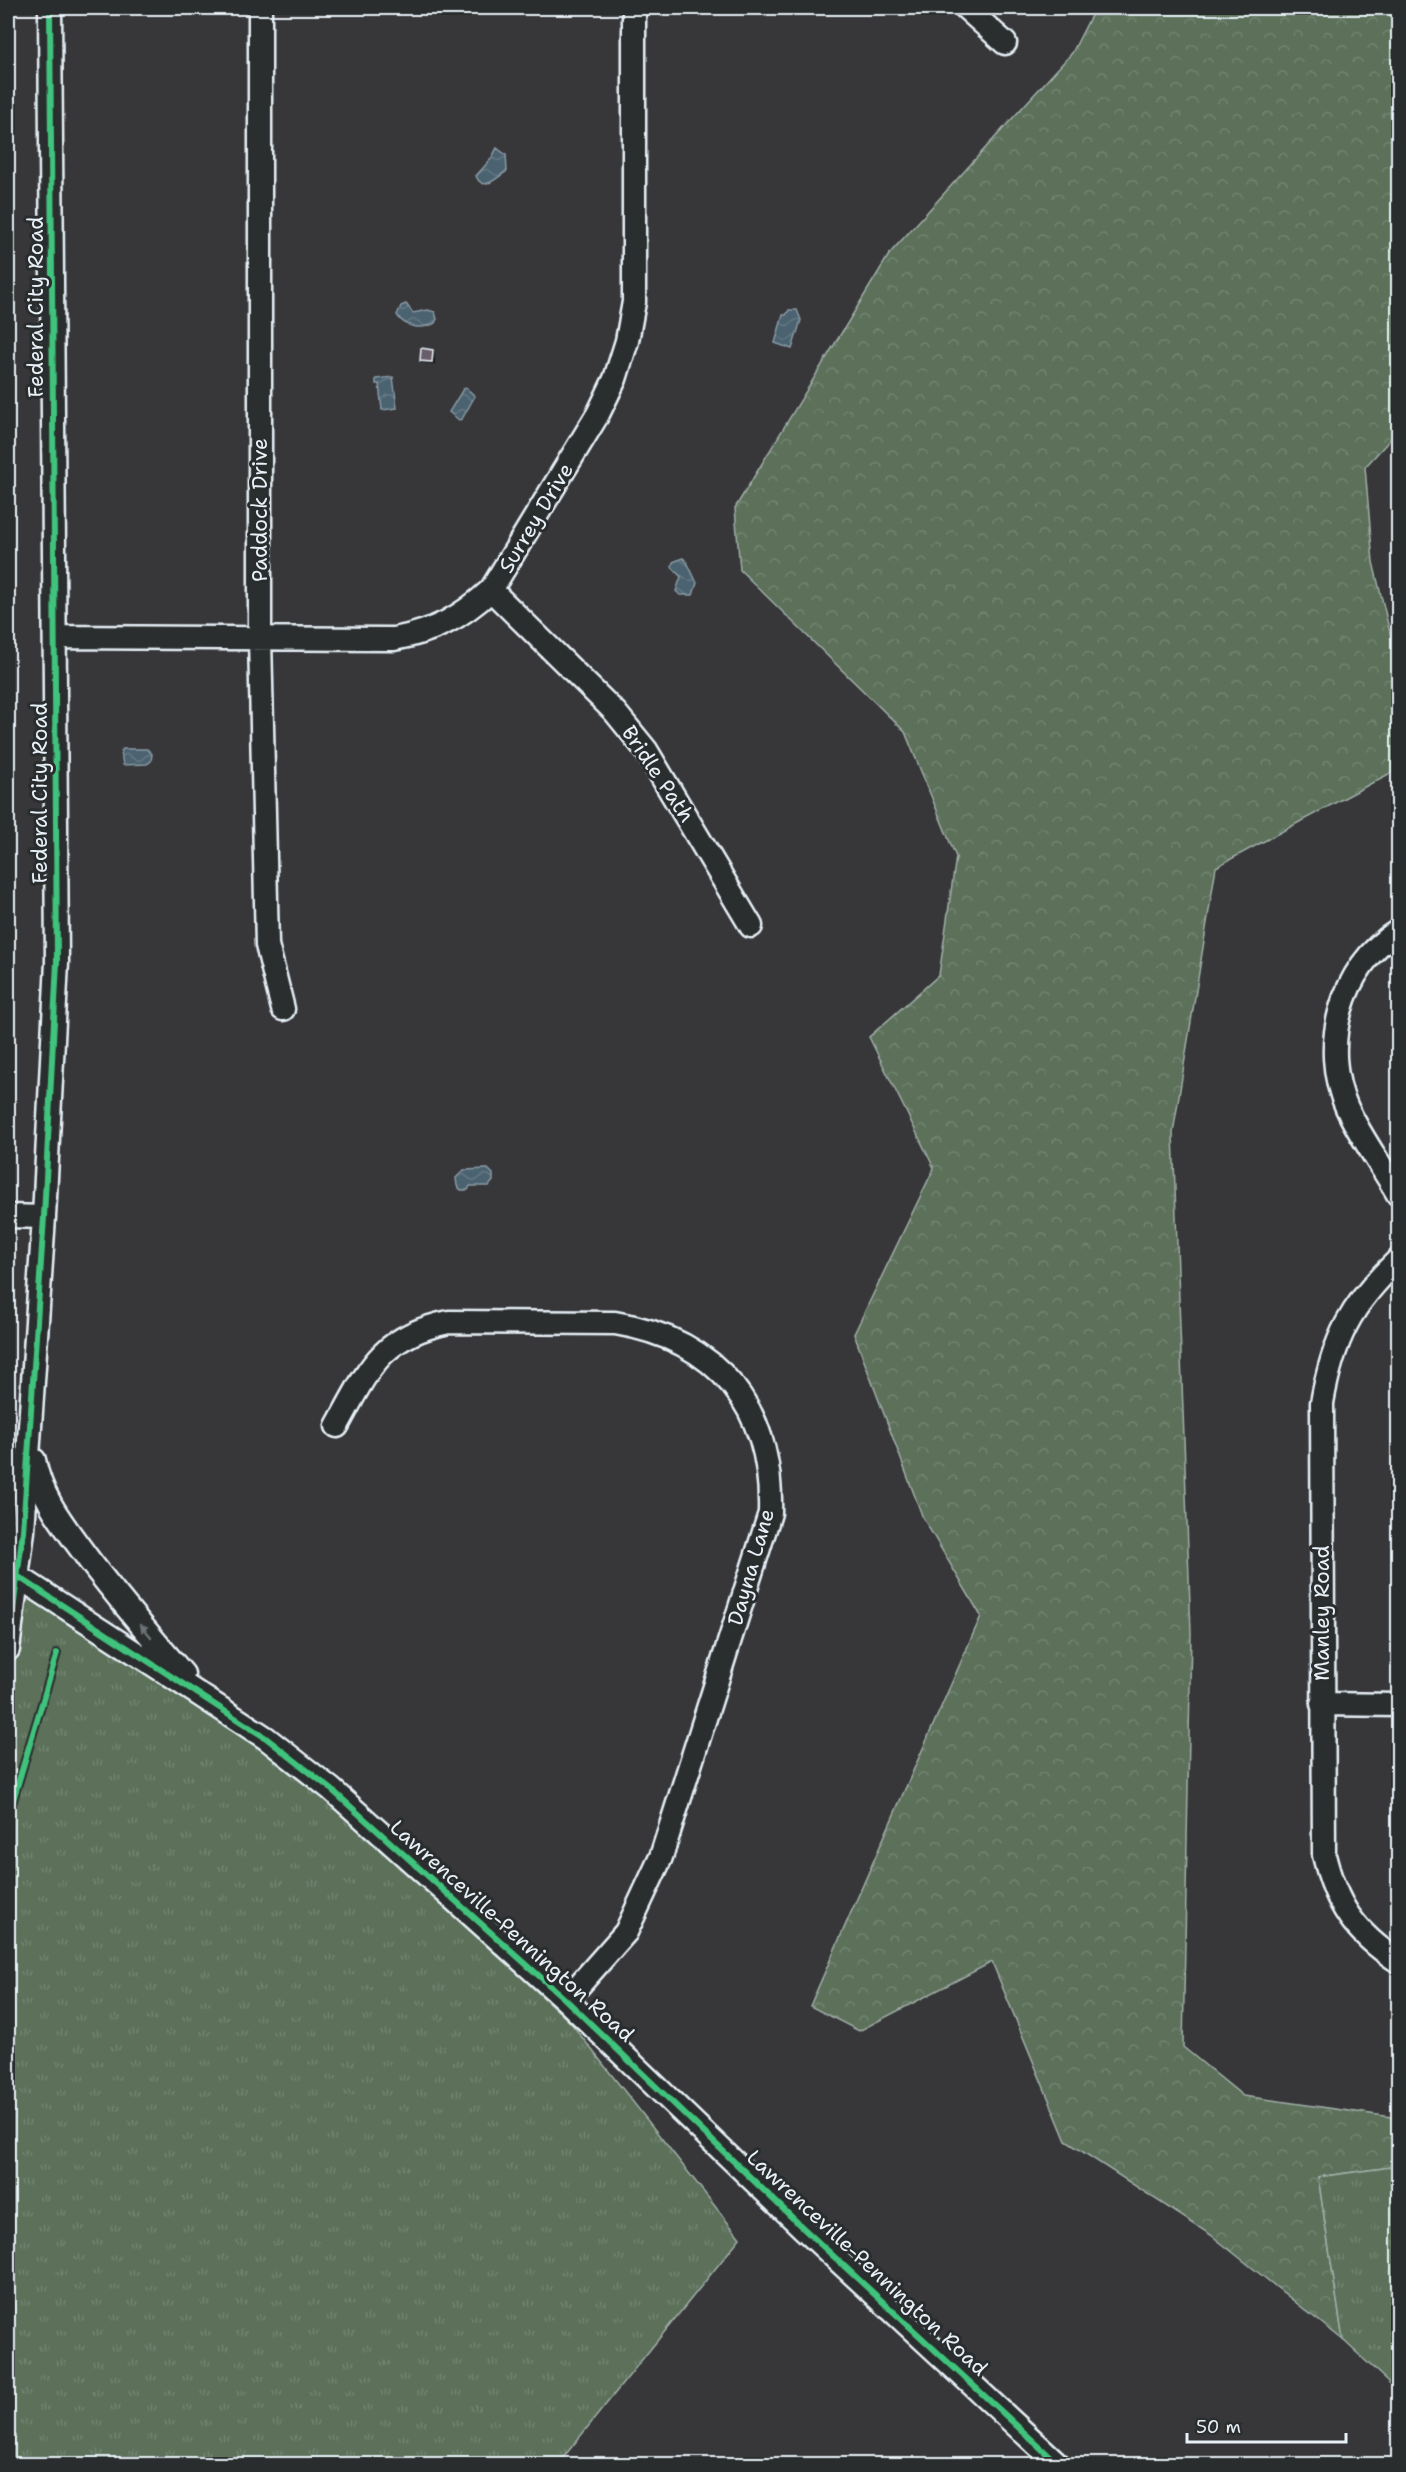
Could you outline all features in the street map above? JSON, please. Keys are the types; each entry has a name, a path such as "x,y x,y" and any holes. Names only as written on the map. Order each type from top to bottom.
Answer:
{"street":[{"name":"Federal City Road","path":"8,1649 13,1573 28,1462 57,962 51,8"},
{"name":"Paddock Drive","path":"260,8 260,638 267,945 283,1010"},
{"name":"Surrey Drive","path":"55,637 394,639 443,626 471,609 491,590 598,414 615,379 627,341 634,302 634,8"},
{"path":"966,8 1005,43"},
{"name":"Bridle Path","path":"491,590 615,712 646,750 752,926"},
{"path":"1398,931 1373,952 1355,976 1343,1001 1336,1030 1335,1055 1338,1082 1347,1108 1398,1194"},
{"path":"8,1216 44,1217"},
{"name":"Manley Road","path":"1398,1260 1376,1281 1354,1309 1339,1338 1328,1368 1322,1403 1323,1842 1330,1880 1341,1905 1356,1927 1376,1946 1398,1961"},
{"name":"Dayna Lane","path":"337,1426 371,1365 400,1339 425,1327 448,1322 615,1323 642,1327 672,1338 701,1355 725,1376 744,1400 759,1429 771,1484 770,1513 661,1857 626,1932 566,2000"},
{"path":"29,1436 37,1478 51,1507 111,1589 198,1692"},
{"path":"8,1484 28,1462"},
{"name":"Lawrenceville-Pennington Road","path":"13,1573 266,1738 331,1789 566,2000 803,2228 1058,2464"},
{"path":"1322,1704 1398,1705"}],"green space":[{"path":"1095,8 1398,8 1398,431 1365,467 1373,562 1398,666 1398,769 1216,867 1173,1133 1191,1633 1183,2047 1243,2096 1398,2118 1398,2166 1318,2177 1343,2340 1211,2235 1066,2141 992,1962 859,2031 810,2006 981,1616 923,1518 854,1334 934,1168 869,1037 939,975 956,857 905,732 740,570 735,508 890,253 1072,53"},
{"path":"24,1591 273,1755 333,1804 570,2022 740,2238 558,2464 8,2464 8,1678"},
{"path":"1398,2166 1398,2391 1343,2340 1318,2177"}],"water":[{"path":"497,148 506,155 507,171 486,184 482,183 476,176 491,159"},
{"path":"406,304 413,313 428,310 435,312 437,319 435,323 419,327 404,323 397,315 401,306"},
{"path":"789,310 797,310 801,320 792,349 775,343 783,315 786,315"},
{"path":"393,377 397,408 382,410 379,384 376,384 376,379"},
{"path":"466,388 475,396 462,419 459,420 449,412 463,389"},
{"path":"683,558 697,583 693,595 680,595 676,591 681,577 672,567 673,562"},
{"path":"123,749 147,749 152,754 151,761 147,764 123,765 121,752"},
{"path":"488,1169 493,1174 493,1181 489,1186 470,1186 468,1190 461,1190 457,1186 456,1178 464,1170"}],"building":[{"path":"421,348 433,350 432,362 420,361"}],"cycle path":[{"path":"8,1649 23,1531 44,1217 57,962 50,8"},
{"path":"8,1570 266,1738 331,1789 566,2000 803,2228 1058,2464"},
{"path":"8,1817 57,1653"}]}
